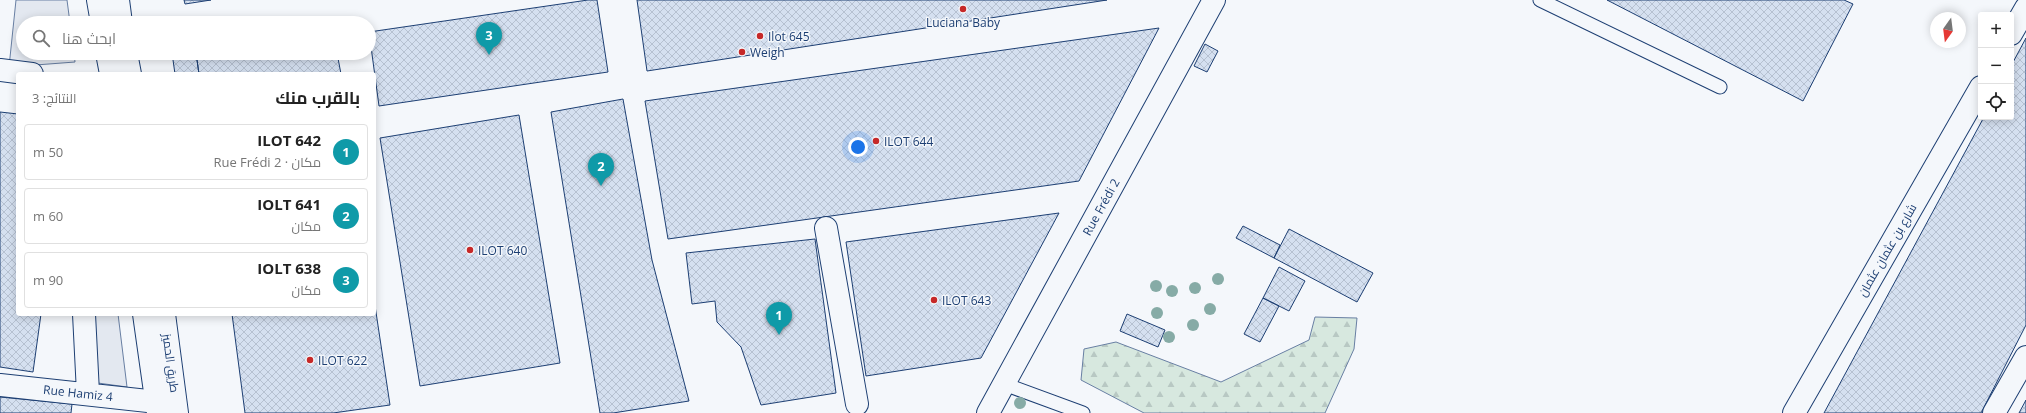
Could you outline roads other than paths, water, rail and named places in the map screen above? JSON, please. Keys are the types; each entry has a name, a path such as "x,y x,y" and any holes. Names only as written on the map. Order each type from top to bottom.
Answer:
{"street":[{"path":"98,0 101,16"},
{"path":"118,0 120,16"},
{"name":"Rue Frédi 2","path":"988,413 1214,0"},
{"path":"2014,29 2026,8"},
{"path":"108,60 111,72"},
{"path":"127,60 130,72"},
{"path":"0,70 16,72"},
{"name":"شارع بن عثمان عثمان","path":"1794,413 1978,92"},
{"path":"826,228 857,404"},
{"path":"84,316 88,393"},
{"name":"طريق الحميز","path":"144,316 157,407"},
{"name":"طريق الحميز","path":"164,316 177,413"},
{"path":"1994,413 2026,357"},
{"name":"Rue Hamiz 4","path":"0,385 88,393 157,407"}],"lane":[{"path":"1540,0 1720,86"},
{"path":"1004,384 1083,413"}],"place":[{"name":"Luciana Baby","path":"963,9"},
{"name":"Ilot 645","path":"760,36"},
{"name":"Weigh","path":"742,52"},
{"name":"IOLT 638","path":"489,55"},
{"name":"ILOT 644","path":"876,141"},
{"name":"IOLT 641","path":"601,186"},
{"name":"ILOT 640","path":"470,250"},
{"name":"ILOT 643","path":"934,300"},
{"name":"ILOT 642","path":"779,335"},
{"name":"ILOT 622","path":"310,360"}]}
